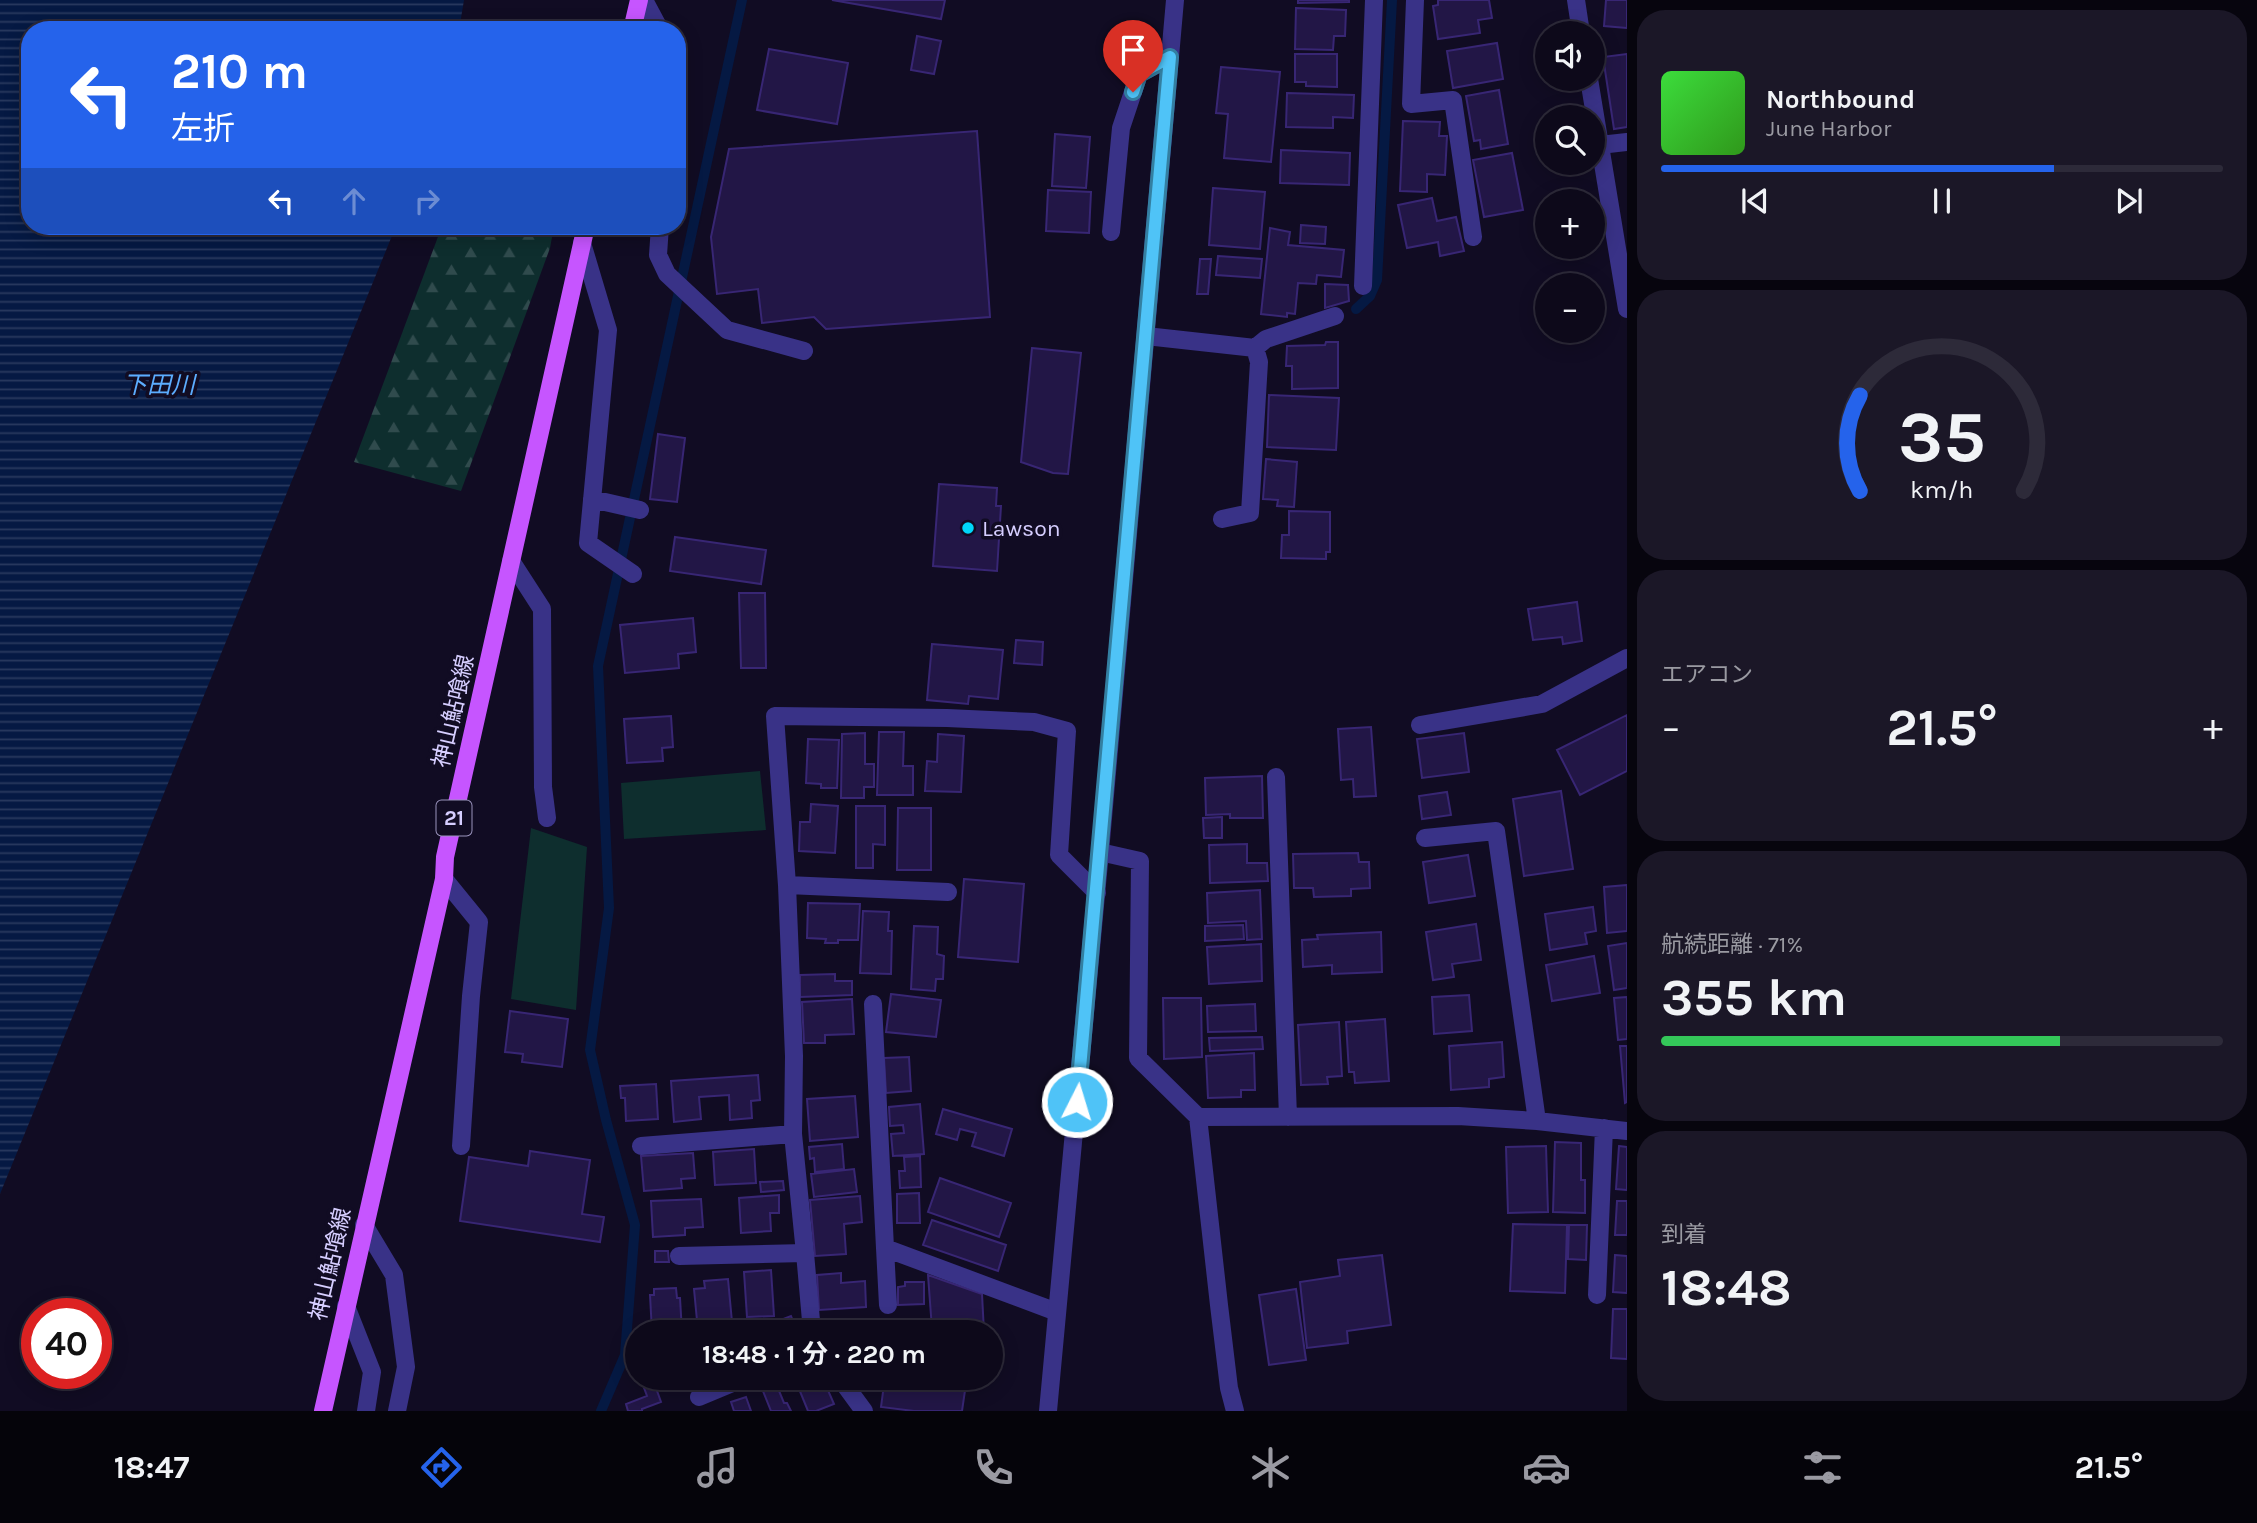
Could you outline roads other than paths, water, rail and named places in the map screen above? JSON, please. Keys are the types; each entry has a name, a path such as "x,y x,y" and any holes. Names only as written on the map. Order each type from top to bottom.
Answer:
{"main road":[{"path":"635,21 642,0"},
{"name":"神山鮎喰線","path":"323,1411 444,878 445,857 584,235"}],"street":[{"path":"642,0 655,21"},
{"path":"1048,1411 1097,893 1175,0"},
{"path":"1363,286 1374,0"},
{"path":"1415,0 1411,104 1453,100 1473,237"},
{"path":"1576,0 1579,21"},
{"path":"1111,232 1121,128 1139,74 1170,57"},
{"path":"1605,144 1627,142"},
{"path":"1605,175 1627,309"},
{"path":"584,235 608,330 589,542 634,574"},
{"path":"659,235 658,255 667,274 727,330 804,351"},
{"path":"1146,336 1255,348 1266,338 1335,316"},
{"path":"1222,519 1250,513 1259,362 1255,348"},
{"path":"592,499 640,510"},
{"path":"511,561 542,609 543,787 547,818"},
{"path":"1420,725 1542,704 1627,658"},
{"path":"811,1320 793,1134 794,1056 787,885 775,716 1034,722 1067,731 1059,855 1097,893"},
{"path":"1276,778 1288,1117"},
{"path":"1426,838 1496,831 1537,1121"},
{"path":"1100,852 1140,861 1138,1058 1198,1117 1219,1305 1235,1411"},
{"path":"444,878 479,922 461,1146"},
{"path":"787,885 948,892"},
{"path":"873,1004 888,1306"},
{"path":"1198,1117 1458,1115 1627,1131"},
{"path":"1597,1295 1604,1128"},
{"path":"641,1146 793,1134"},
{"path":"364,1225 394,1275 406,1367 397,1411"},
{"path":"885,1248 1057,1312"},
{"path":"679,1256 805,1253"},
{"path":"346,1306 372,1372 366,1411"},
{"path":"699,1397 716,1390"},
{"path":"849,1390 864,1411"}],"water":[{"name":"下田川","path":"0,0 464,0 460,21 21,21 21,235 392,235 0,1194"}],"waterway":[{"path":"601,1411 625,1355 635,1225 590,1050 609,908 598,666 742,0"},
{"path":"1356,309 1370,296 1377,280 1392,0"}],"place":[{"name":"Lawson","path":"968,528"}]}
